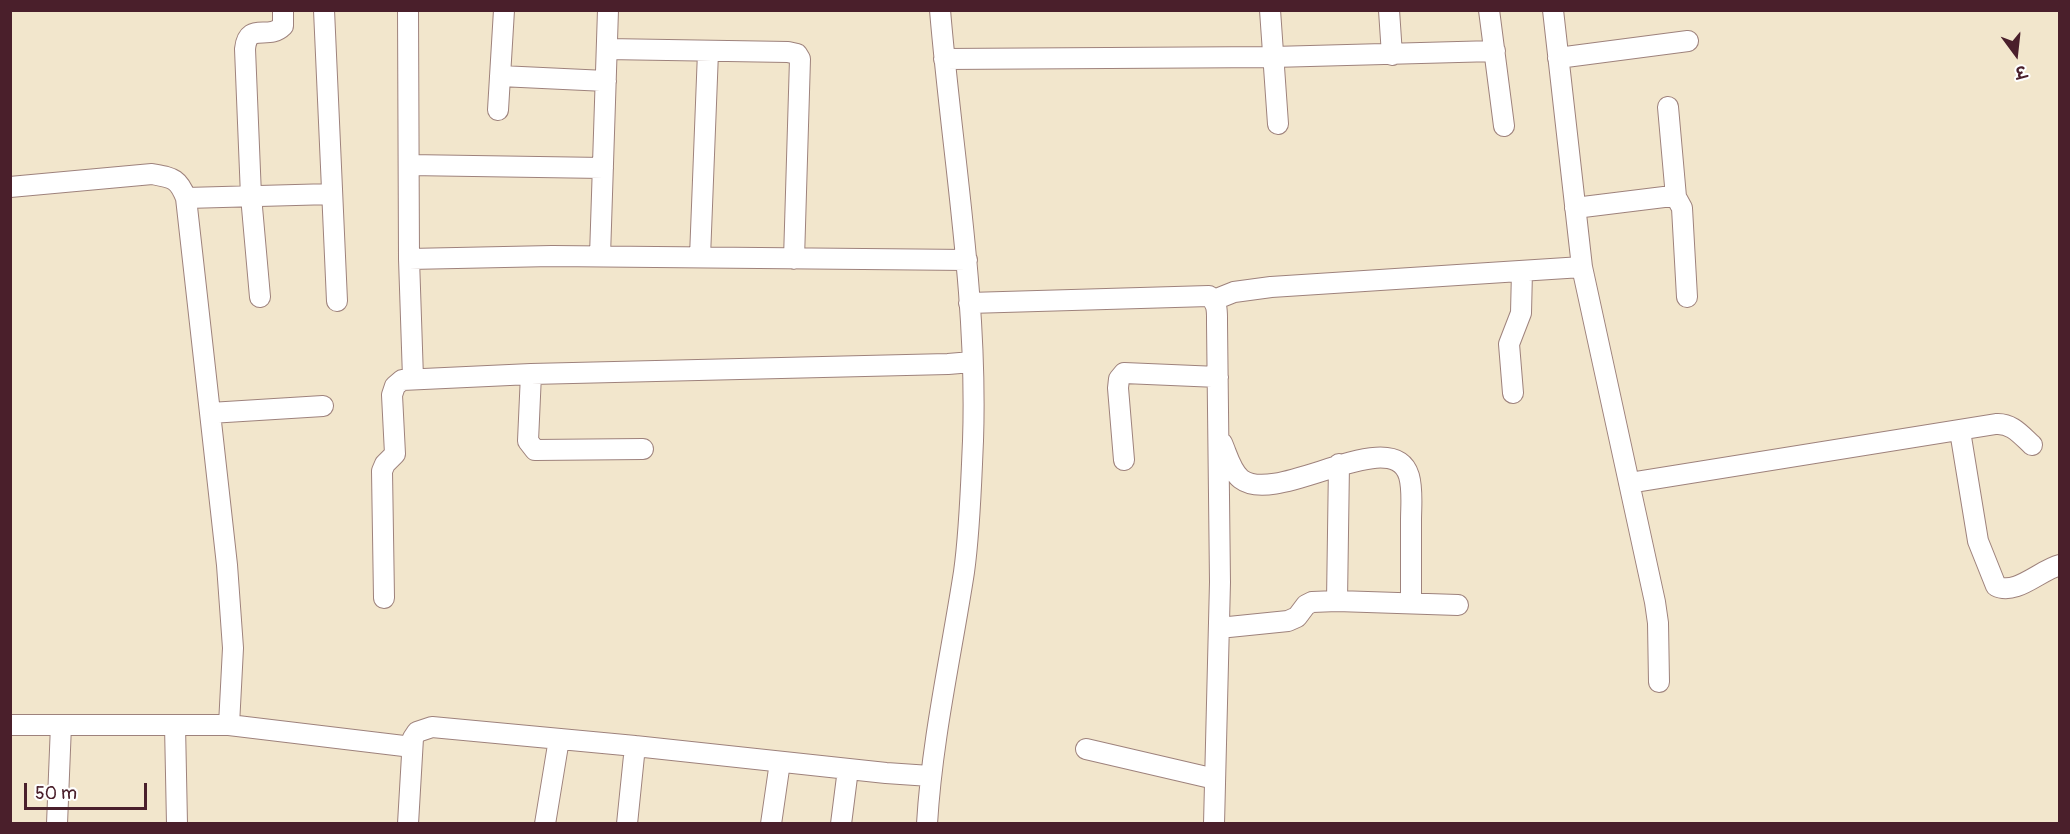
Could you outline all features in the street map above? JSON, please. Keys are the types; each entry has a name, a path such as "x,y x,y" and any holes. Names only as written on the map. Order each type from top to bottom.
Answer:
{"street":[{"path":"260,297 251,196 245,49 246,39 251,34 279,30 283,26 283,10"},
{"path":"324,10 337,301"},
{"path":"408,10 413,378"},
{"path":"498,110 504,10"},
{"path":"600,256 608,10"},
{"path":"927,824 930,776 964,570 973,439 967,260 940,10"},
{"path":"1270,10 1278,124"},
{"path":"1389,10 1392,54"},
{"path":"1490,10 1504,126"},
{"path":"1553,10 1582,267 1655,602 1658,623 1659,682"},
{"path":"1558,58 1688,41"},
{"path":"607,49 797,54 800,59 794,259"},
{"path":"700,258 708,51"},
{"path":"944,59 1273,57 1495,51"},
{"path":"500,76 606,81"},
{"path":"1668,107 1676,197 1682,208 1687,297"},
{"path":"409,165 603,168"},
{"path":"10,187 152,174 169,177 180,184 186,198 227,565 233,648 228,725"},
{"path":"186,198 332,194"},
{"path":"1575,208 1664,196 1676,197"},
{"path":"410,259 600,256 967,260"},
{"path":"1214,300 1234,292 1270,287 1582,267"},
{"path":"1513,393 1509,344 1521,313 1522,271"},
{"path":"969,303 1209,296 1214,300 1217,315 1219,434 1219,628 1214,824"},
{"path":"384,598 382,471 395,454 392,395 395,386 402,380 531,374 972,362"},
{"path":"1124,460 1118,388 1119,379 1124,373 1218,377"},
{"path":"531,374 528,441 535,450 643,449"},
{"path":"210,413 323,406"},
{"path":"1629,483 2004,423 2032,445"},
{"path":"1960,431 1978,542 1996,586 2004,590 2013,588 2060,565"},
{"path":"1219,434 1234,471 1241,480 1256,485 1285,482 1339,464 1386,457 1397,459 1403,464 1411,486 1411,603"},
{"path":"1337,601 1339,464"},
{"path":"1219,628 1288,621 1297,617 1306,605 1312,602 1458,605"},
{"path":"10,724 228,725 412,747"},
{"path":"57,824 61,725"},
{"path":"175,725 177,824"},
{"path":"408,824 413,738 417,732 432,727 930,776"},
{"path":"545,824 559,738"},
{"path":"627,824 635,746"},
{"path":"1086,749 1215,779"},
{"path":"771,824 780,762"},
{"path":"841,824 848,769"}]}
